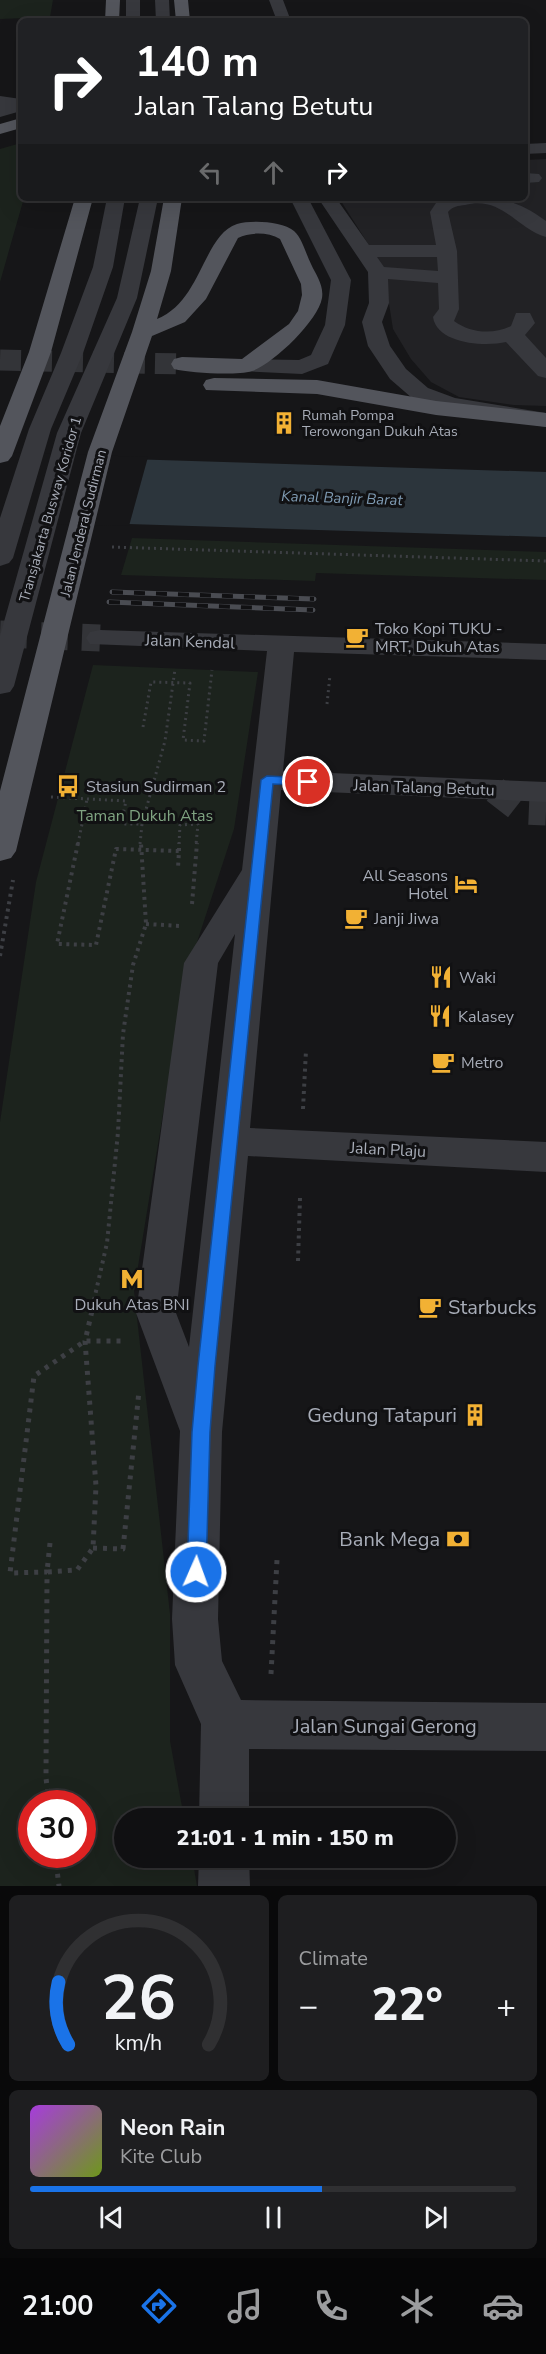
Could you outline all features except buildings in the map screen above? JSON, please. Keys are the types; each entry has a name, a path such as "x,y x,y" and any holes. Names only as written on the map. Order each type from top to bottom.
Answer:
{"main road":[{"path":"181,0 183,18"},
{"path":"0,129 18,124"},
{"path":"0,456 40,352 83,201"},
{"name":"Jalan Jenderal Sudirman","path":"0,851 100,452 162,271 173,201"},
{"path":"143,332 178,318 199,295 230,235 250,228 280,231 290,239 300,257 311,284 310,304 296,328 250,376"},
{"path":"178,374 250,376 285,386 459,424 546,424"}],"street":[{"path":"133,18 134,0"},
{"path":"162,0 163,18"},
{"path":"276,0 283,18"},
{"path":"0,101 17,103 17,106 0,112"},
{"path":"528,201 534,200"},
{"name":"Transjakarta Busway Koridor 1","path":"0,558 43,419 72,353 103,267 115,201"},
{"name":"Transjakarta Busway Koridor 1","path":"0,686 69,433 127,298 148,201"},
{"path":"250,376 302,367 320,359 335,325 340,280 300,201"},
{"path":"329,201 378,272 379,303 372,322 379,346 398,374 420,393 450,404 546,424"},
{"path":"437,252 440,207 453,201"},
{"path":"490,201 504,204 528,216 546,231"},
{"path":"504,204 526,201"},
{"path":"423,231 437,252 448,276 449,309 443,317 449,328 480,338 546,313"},
{"path":"363,251 437,252"},
{"path":"378,272 420,277 448,276"},
{"path":"519,325 546,332"},
{"path":"519,325 519,341 546,371"},
{"name":"Jalan Kendal","path":"100,638 542,652"},
{"path":"224,1808 225,1724 220,1707 199,1665 195,1618 201,1432 281,644"},
{"name":"Jalan Talang Betutu","path":"267,780 546,792"},
{"path":"201,1432 156,1313 201,963 258,871"},
{"name":"Jalan Plaju","path":"230,1141 546,1157"},
{"name":"Jalan Sungai Gerong","path":"225,1724 325,1727 546,1727"},
{"path":"224,1868 224,1886"}],"path":[{"path":"108,546 546,561"},
{"path":"143,727 151,682 190,683 183,740 204,741 210,683"},
{"path":"129,1341 85,1341 34,1376 10,1573 77,1570 93,1548 96,1485 85,1341 107,1243 118,1132 123,1034 133,966 146,924 140,850 142,824 165,741 173,683"},
{"path":"142,824 122,824 126,801 87,799 57,944 96,945 116,849 179,851"},
{"path":"178,868 180,825 198,824 191,916"},
{"path":"146,924 190,927"},
{"path":"302,1121 306,1050"},
{"path":"298,1261 300,1198"},
{"path":"93,1548 123,1549 140,1383"},
{"path":"47,1790 47,1572 50,1543"},
{"path":"271,1674 278,1560"},
{"path":"57,1868 59,1886"}],"shaded area":[{"path":"546,159 546,406 514,405 459,397 431,382 411,359 393,329 385,278 372,250 341,201 528,201 528,160"}],"green space":[{"path":"0,0 53,0 50,17 0,19"},
{"path":"18,144 18,201 23,201 0,282 0,149"},
{"path":"132,538 546,552 546,580 316,573 315,581 121,575"},
{"name":"Taman Dukuh Atas","path":"93,665 258,672 234,829 185,979 134,1291 170,1614 170,1741 182,1808 114,1808 114,1868 194,1868 197,1886 0,1886 0,1122 36,882"}],"water":[{"name":"Kanal Banjir Barat","path":"0,455 546,472 546,537 0,520"}],"pier":[{"path":"0,452 148,457 129,526 0,523"}],"tunnel":[{"path":"0,360 182,364"},
{"path":"0,634 100,638"},
{"path":"495,790 522,811 546,812"}],"railway":[{"path":"112,592 314,599"},
{"path":"109,602 313,610"}],"place":[{"name":"Rumah Pompa Terowongan Dukuh Atas","path":"284,423"},
{"name":"Toko Kopi TUKU - MRT, Dukuh Atas","path":"357,637"},
{"name":"Stasiun Sudirman 2","path":"68,786"},
{"name":"All Seasons Hotel","path":"466,884"},
{"name":"Janji Jiwa","path":"356,918"},
{"name":"Waki","path":"441,977"},
{"name":"Kalasey","path":"440,1016"},
{"name":"Metro","path":"443,1062"},
{"name":"Dukuh Atas BNI","path":"132,1279"},
{"name":"Starbucks","path":"430,1307"},
{"name":"Gedung Tatapuri","path":"475,1415"},
{"name":"Bank Mega","path":"458,1539"}],"route":[{"path":"196,1572 201,1432 267,780 308,782"}]}
